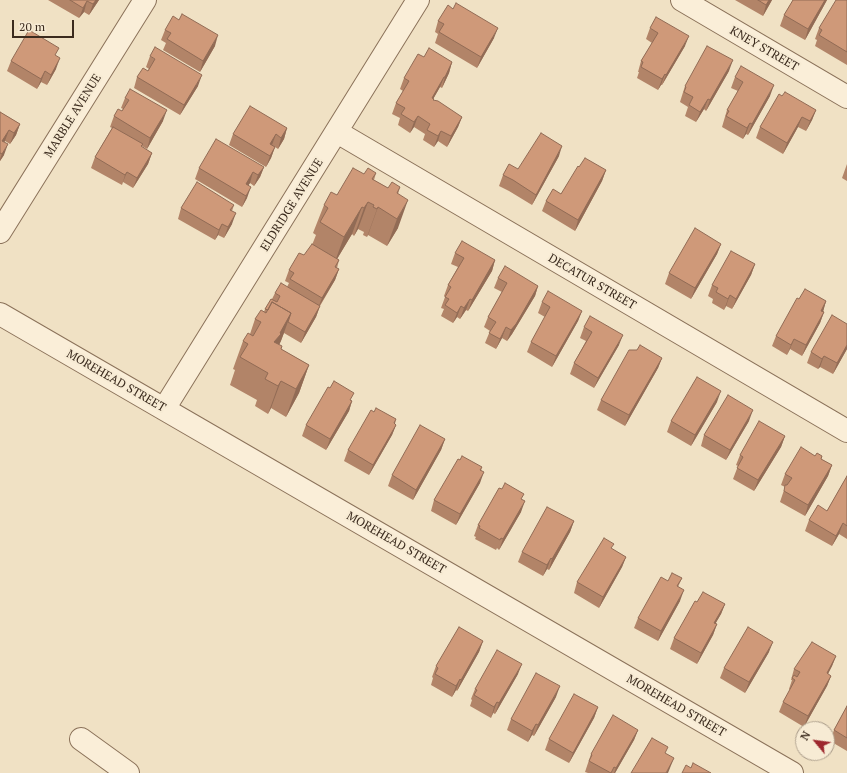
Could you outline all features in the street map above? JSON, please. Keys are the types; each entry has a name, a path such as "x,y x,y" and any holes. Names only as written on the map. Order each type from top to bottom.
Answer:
{"street":[{"name":"MARBLE AVENUE","path":"0,232 145,0"},
{"name":"ELDRIDGE AVENUE","path":"164,409 338,132 418,0"},
{"name":"KNEY STREET","path":"682,0 847,97"},
{"name":"DECATUR STREET","path":"338,132 847,431"},
{"name":"MOREHEAD STREET","path":"0,314 792,773"},
{"path":"81,739 128,773"}],"building":[{"path":"70,0 96,0 93,4 87,1 83,8"},
{"path":"758,0 769,0 766,5"},
{"path":"793,0 825,0 808,29 784,15"},
{"path":"836,0 847,0 847,52 819,35 822,30 819,28"},
{"path":"456,3 498,28 481,57 439,32 444,24 438,21 448,5 453,9"},
{"path":"182,14 218,35 203,61 167,39 171,33 165,30 173,16 179,20"},
{"path":"656,17 689,36 666,75 665,74 662,79 641,67 643,62 641,61 658,33 650,28"},
{"path":"29,30 59,48 55,55 60,58 51,75 45,71 41,79 11,61"},
{"path":"707,46 733,60 710,100 708,99 700,112 689,105 693,97 684,92 685,86"},
{"path":"155,47 202,75 184,105 137,77 143,68 148,71 155,59 150,56"},
{"path":"429,48 452,62 432,98 462,117 451,136 441,131 438,136 427,130 430,124 418,116 414,122 401,114 405,108 396,103 409,81 404,78 418,54 424,57"},
{"path":"741,66 774,85 752,124 750,123 747,128 726,116 729,111 727,110 743,82 735,77"},
{"path":"130,89 167,110 150,138 114,116 118,109 122,111 129,100 125,98"},
{"path":"785,92 816,110 810,121 802,117 787,143 760,127 779,94 782,96"},
{"path":"250,106 287,128 281,138 276,134 270,144 275,147 270,156 233,134"},
{"path":"0,112 20,124 14,133 9,130 2,141 8,144 2,154 0,153"},
{"path":"113,127 143,144 141,146 152,153 137,178 127,172 125,175 95,157"},
{"path":"541,133 562,146 536,195 503,175 509,164 518,169"},
{"path":"216,139 264,167 258,175 253,172 246,184 251,187 246,196 199,168"},
{"path":"585,158 606,170 578,220 546,201 553,189 561,194 578,166 579,167"},
{"path":"353,168 364,174 368,168 376,173 372,179 388,188 392,182 400,187 397,193 408,200 397,219 378,207 377,209 373,207 374,205 368,202 364,208 362,207 344,237 320,222 328,208 324,205 331,192 337,195"},
{"path":"197,182 234,205 230,210 236,213 228,227 222,224 219,230 181,208"},
{"path":"695,228 721,244 695,288 669,273"},
{"path":"462,241 495,260 472,300 470,299 464,308 461,306 457,313 445,305 449,299 445,297 451,287 448,285 464,258 455,253"},
{"path":"312,244 339,260 335,267 339,269 322,298 290,279 294,273 289,270 299,253 304,255"},
{"path":"731,251 755,264 736,299 730,295 728,299 716,292 718,288 712,285"},
{"path":"505,266 538,286 516,324 511,330 506,327 500,339 489,333 496,322 488,317 507,283 498,278"},
{"path":"281,283 320,306 305,332 288,322 291,313 272,302 268,310 265,309 271,299 277,302 280,296 275,293"},
{"path":"805,289 826,301 821,311 824,312 806,345 794,339 791,345 776,336 797,298 799,299"},
{"path":"548,291 582,311 556,356 531,342 550,307 542,302"},
{"path":"272,302 291,313 280,333 281,334 274,342 282,346 281,349 309,365 296,389 281,381 278,386 265,379 268,373 240,357 248,344 243,341 248,333 253,336 261,322 255,319 261,310 266,313"},
{"path":"832,315 847,324 847,345 837,363 824,356 822,359 811,352"},
{"path":"590,316 623,335 598,378 574,363 592,332 584,327"},
{"path":"640,345 662,358 629,415 601,400 629,350 637,350"},
{"path":"697,377 721,391 695,435 671,421"},
{"path":"334,381 354,393 350,400 352,401 330,439 306,425 328,387 330,388"},
{"path":"728,395 753,410 730,450 704,435"},
{"path":"376,408 396,419 394,423 396,425 373,465 348,450 371,410 374,412"},
{"path":"759,421 785,436 758,480 737,468 743,457 740,455"},
{"path":"420,425 445,439 416,490 392,475"},
{"path":"801,447 815,456 817,453 822,456 821,459 832,465 808,505 784,491 785,485 787,485 792,478 785,474"},
{"path":"462,456 482,467 480,470 484,472 460,514 434,500 458,459 460,460"},
{"path":"847,476 847,526 843,523 836,536 809,520 818,505 827,511"},
{"path":"505,483 524,494 521,499 525,501 503,539 501,538 500,540 479,528 480,526 478,525 499,488 502,489"},
{"path":"547,507 574,521 547,565 522,552"},
{"path":"604,538 614,544 611,548 626,557 603,597 577,582"},
{"path":"672,573 682,578 677,586 684,590 661,631 638,618 661,577 668,581"},
{"path":"703,592 725,604 714,623 717,624 701,653 674,638 695,601 697,602"},
{"path":"459,627 483,641 461,680 460,679 456,686 435,674 438,668 436,666"},
{"path":"748,627 773,642 749,682 724,668"},
{"path":"812,642 836,656 827,673 831,676 808,716 783,702 795,680 792,678 794,675 797,677 800,672 794,669"},
{"path":"497,650 522,664 499,703 497,702 494,707 474,695 477,690 475,689"},
{"path":"536,673 560,686 538,725 536,724 532,731 511,719"},
{"path":"574,694 598,707 573,753 549,739"},
{"path":"847,706 847,738 835,731"},
{"path":"613,715 638,730 616,768 614,767 611,773 589,761 592,755 591,754"},
{"path":"652,738 668,747 665,753 674,758 666,773 631,773"},
{"path":"693,763 711,773 682,773 686,765 691,768"}]}
